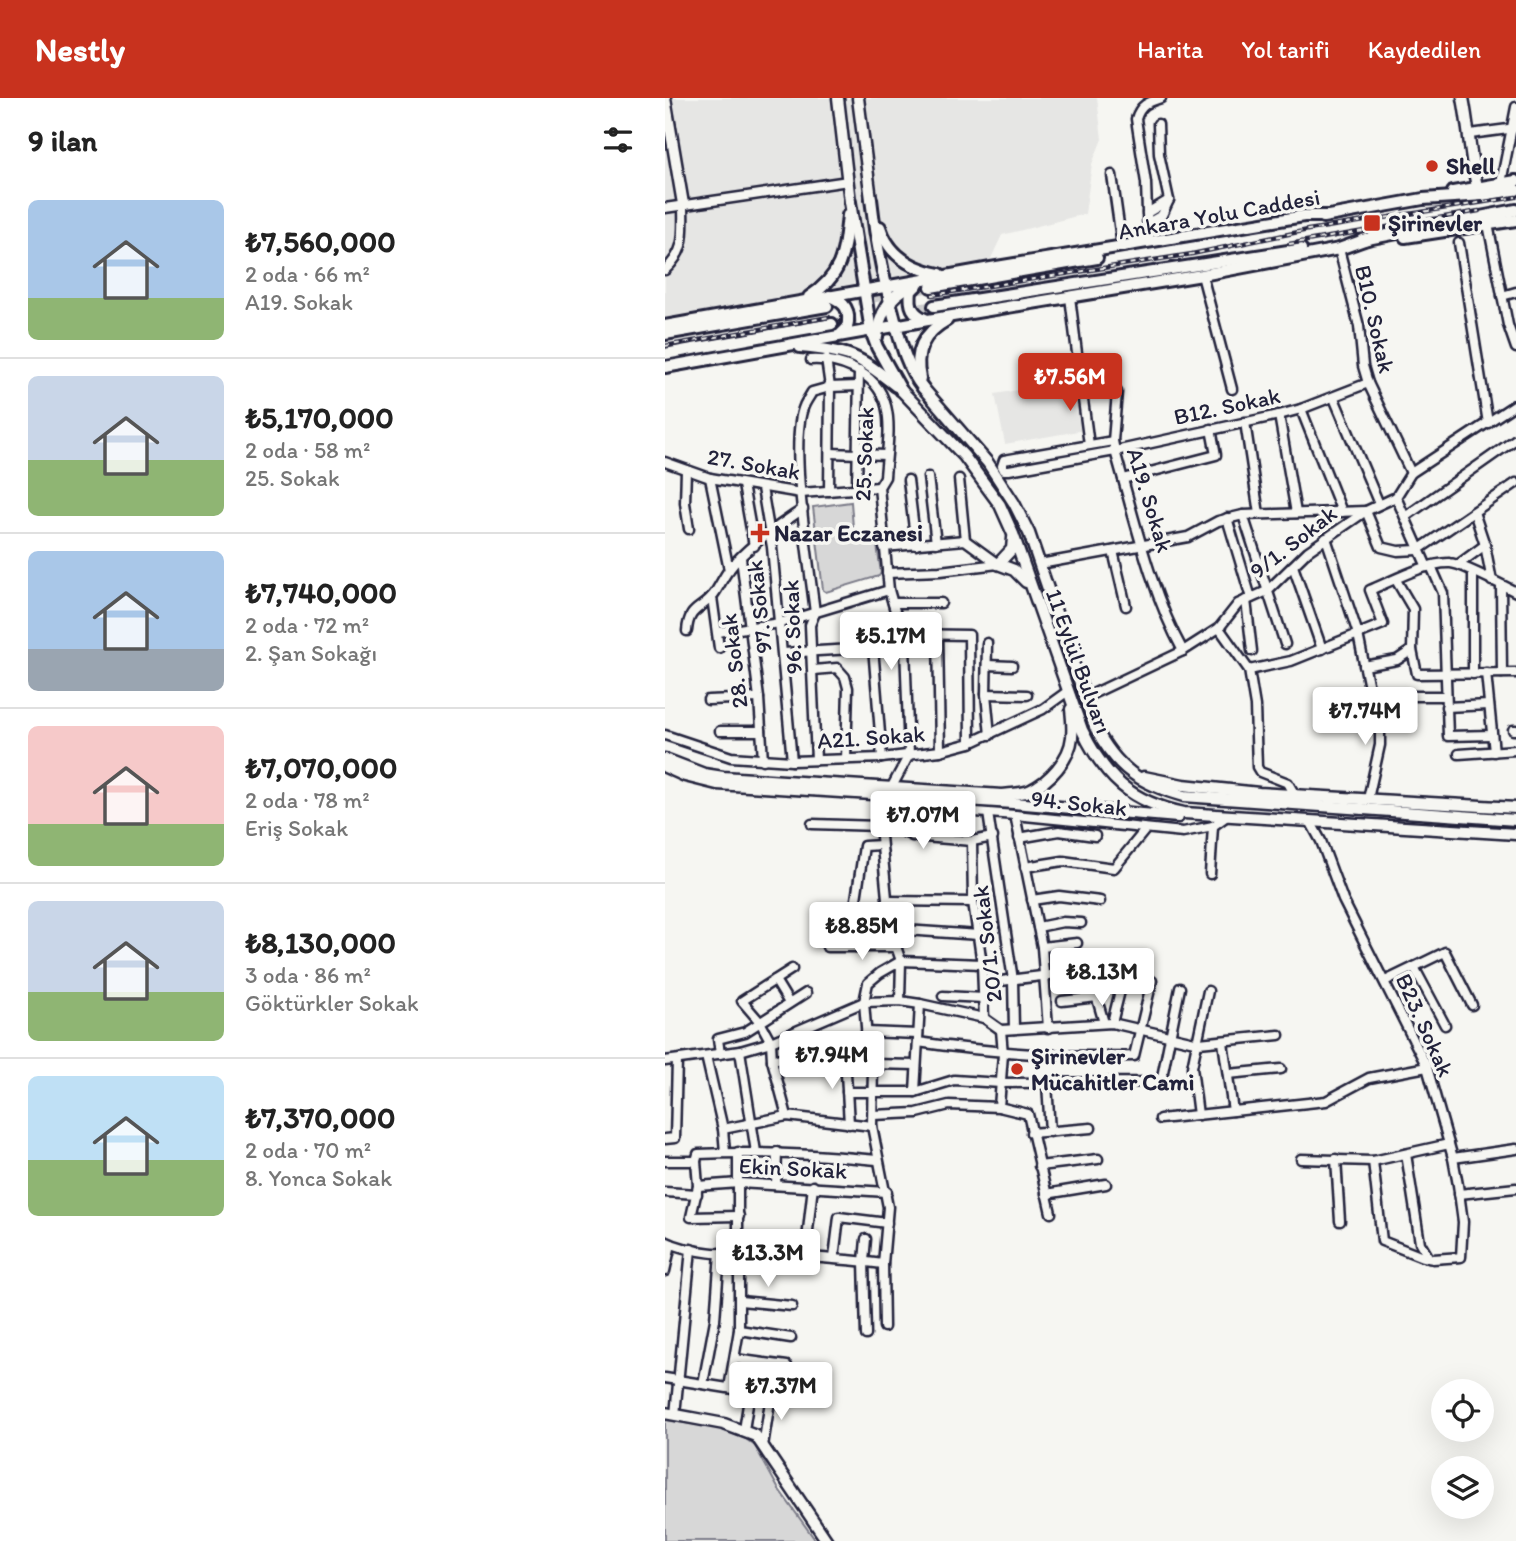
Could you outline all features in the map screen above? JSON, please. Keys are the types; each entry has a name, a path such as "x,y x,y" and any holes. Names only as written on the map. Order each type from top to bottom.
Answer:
{"highway":[{"path":"1423,199 1477,186 1516,181"},
{"name":"Ankara Yolu Caddesi","path":"930,287 1423,199 1516,190"},
{"path":"871,200 883,237 892,250 919,270 947,275"},
{"path":"871,200 887,307 902,351 914,377 923,388"},
{"path":"850,202 865,295 877,347 901,390"},
{"path":"805,300 832,279 838,267 845,248 850,202"},
{"name":"Ankara Yolu Caddesi","path":"934,306 1372,238 1516,210"},
{"path":"665,334 865,295 885,287 947,275 1304,216 1327,216"},
{"path":"665,367 1202,275 1339,249 1372,238 1423,236 1516,220"},
{"path":"874,330 900,291 913,284 947,275"},
{"path":"928,320 918,316 910,306 911,291 916,285 947,275"},
{"path":"865,295 875,304 887,307"},
{"path":"665,326 805,300 842,301 848,310 847,328 839,336"},
{"path":"923,388 917,364 921,344 937,325 954,316"},
{"path":"665,354 832,324"},
{"path":"783,345 837,350 855,356 901,390"}],"main road":[{"path":"665,98 669,145 683,204"},
{"path":"838,98 850,202"},
{"path":"858,98 871,200"},
{"path":"1463,98 1470,134 1470,158 1477,186"},
{"name":"11 Eylül Bulvarı","path":"923,388 988,463 1014,503 1029,533 1084,698 1103,743 1130,773 1146,783 1184,796 1516,820"},
{"name":"11 Eylül Bulvarı","path":"901,390 964,456 1000,505 1013,534 1069,695 1093,752 1108,774 1137,798 1165,809 1207,816 1516,834"},
{"path":"998,564 1012,549 1013,534"},
{"path":"998,564 1007,566 1022,576 1033,594"},
{"path":"665,759 704,774 886,796 1002,795 1027,792 1043,782 1060,765 1069,749 1072,737 1069,695"},
{"path":"665,767 710,783 1013,803 1162,817 1207,816"},
{"path":"1130,773 1183,785 1295,795 1516,808"},
{"path":"670,1414 744,1430 756,1436 827,1541"}],"street":[{"path":"1148,242 1146,183 1136,119 1138,111 1146,101 1161,98"},
{"path":"1501,183 1512,147 1516,107"},
{"path":"1148,223 1162,215 1169,200 1159,154 1158,124"},
{"path":"1470,134 1514,129"},
{"path":"1112,174 1122,246"},
{"path":"665,208 848,181"},
{"path":"1147,213 1169,200"},
{"path":"665,270 677,259 683,243 683,204"},
{"path":"1488,224 1502,296 1512,324 1516,348"},
{"path":"1459,243 1488,423"},
{"name":"B10. Sokak","path":"1339,249 1359,326 1363,366 1368,383 1411,473"},
{"path":"1202,275 1232,389"},
{"path":"1502,296 1516,292"},
{"path":"1070,297 1089,445 1113,441"},
{"path":"811,360 825,359 859,371 857,489"},
{"path":"825,359 830,387 829,491"},
{"name":"25. Sokak","path":"859,371 879,386 888,407 885,477 879,487 889,590 905,646 909,755"},
{"name":"A19. Sokak","path":"1080,377 1111,384 1117,392 1113,441 1115,451 1143,545 1174,633 1184,651"},
{"name":"B12. Sokak","path":"1089,445 1004,460 1002,466 1004,470 1009,470 1115,451 1279,415 1301,410 1368,383"},
{"path":"830,387 859,386"},
{"name":"96. Sokak","path":"816,760 810,625 815,613 801,494 799,438 803,407 813,392 830,387"},
{"path":"1334,398 1379,504"},
{"path":"1492,735 1448,736 1443,593 1418,550 1396,497 1411,473 1516,404"},
{"path":"1301,410 1342,512"},
{"path":"1279,415 1296,513"},
{"path":"1245,422 1259,514"},
{"path":"1123,479 1216,455 1211,429"},
{"path":"1405,517 1516,439"},
{"path":"830,453 886,455"},
{"name":"27. Sokak","path":"665,462 710,478 801,494 879,487"},
{"path":"686,470 685,503 689,529"},
{"path":"928,477 936,543"},
{"path":"710,478 729,570"},
{"path":"959,479 965,540"},
{"path":"908,480 916,545"},
{"path":"1040,564 1188,537 1227,518 1259,514 1367,511 1381,547 1398,551 1418,550 1516,483"},
{"path":"743,485 754,546"},
{"name":"97. Sokak","path":"762,488 770,532 792,761"},
{"name":"9/1. Sokak","path":"1084,698 1184,651 1219,628 1238,604 1267,591 1308,551 1367,511 1396,497"},
{"path":"687,631 688,618 712,597 729,570 770,532 803,509"},
{"path":"1474,512 1496,583 1503,673"},
{"path":"1243,515 1285,644"},
{"path":"1227,518 1249,599 1252,651"},
{"path":"1326,538 1358,634 1370,693 1380,696 1445,696"},
{"path":"884,547 965,540 998,564"},
{"path":"1459,564 1485,545"},
{"path":"1113,551 1126,606"},
{"name":"28. Sokak","path":"741,558 759,698 763,760"},
{"path":"887,573 940,571 998,564"},
{"path":"1249,670 1291,661 1383,624 1370,590 1429,567 1459,564 1516,592"},
{"path":"1293,566 1322,649"},
{"path":"1473,572 1473,674"},
{"path":"1397,580 1413,609 1412,650 1417,674 1516,673"},
{"path":"719,632 780,623 889,590"},
{"path":"712,597 719,632 719,648"},
{"path":"893,603 941,603"},
{"path":"1219,628 1249,670 1255,706 1257,767 1260,772 1288,783 1295,795"},
{"path":"903,634 969,635 970,743"},
{"path":"938,634 940,751"},
{"path":"987,643 986,694 990,735"},
{"path":"783,653 905,646"},
{"path":"873,647 882,758"},
{"path":"1364,666 1397,660 1412,650"},
{"path":"987,665 1012,666"},
{"path":"813,670 837,668 845,677 848,688 846,759"},
{"path":"1486,673 1494,752"},
{"path":"986,694 1027,695"},
{"name":"A21. Sokak","path":"665,735 731,757 792,761 882,758 940,751 970,743 1069,695"},
{"path":"1368,799 1380,745 1380,696"},
{"path":"708,701 759,698"},
{"path":"1446,707 1489,705"},
{"path":"720,731 761,731"},
{"path":"1459,754 1516,750"},
{"path":"900,1001 901,961 890,929 880,826 886,796 909,755"},
{"name":"94. Sokak","path":"886,796 905,806 1183,832 1213,826 1227,816"},
{"path":"905,806 901,825 904,832 912,836 972,841 993,837"},
{"name":"20/1. Sokak","path":"988,813 1013,980 1014,1029"},
{"path":"1015,815 1042,947 1048,1028"},
{"name":"B23. Sokak","path":"1310,821 1321,841 1343,900 1427,1067 1453,1158 1463,1222 1461,1257 1429,1258"},
{"path":"811,824 880,826"},
{"path":"1210,874 1213,826"},
{"path":"1025,867 1063,861 1114,868 1146,829"},
{"path":"1019,838 1059,831 1095,836"},
{"path":"972,841 973,902 984,983 984,1018"},
{"path":"856,947 855,906 864,846 881,845"},
{"path":"1032,900 1059,896 1100,901"},
{"path":"887,901 973,902"},
{"path":"1038,927 1063,922 1081,923"},
{"path":"890,929 979,935"},
{"path":"1042,947 1077,943"},
{"path":"827,947 897,947"},
{"path":"1385,981 1445,952 1472,1005"},
{"path":"884,1327 883,1264 888,1207 872,1126 873,1064 866,1036 864,1002 868,983 901,961 982,964"},
{"path":"1414,967 1445,1025"},
{"path":"787,1116 772,1060 771,1042 760,1022 742,1001 792,969"},
{"path":"984,983 1083,971 1089,977 1108,1023"},
{"path":"1089,977 1124,975 1108,1023"},
{"path":"775,980 789,1003"},
{"path":"772,1060 866,1036 918,1038 1003,1054 1134,1056 1152,981"},
{"path":"847,1092 915,1092 954,1080 1001,1083 1157,1082 1162,1077 1180,988"},
{"path":"1198,1115 1192,1072 1208,991"},
{"path":"720,1054 718,1039 745,1032 806,993"},
{"path":"943,996 984,998"},
{"path":"1062,1000 1097,997"},
{"path":"665,1061 740,1051 771,1042 864,1002 900,1001 920,1004 984,1018 1001,1030 1108,1023 1199,1043 1279,1035"},
{"path":"915,1092 920,1004"},
{"path":"999,1107 1003,1054 1001,1030"},
{"path":"1223,1042 1233,1111"},
{"path":"740,1051 756,1152"},
{"path":"706,1056 723,1129 725,1152"},
{"path":"845,1056 849,1124"},
{"path":"665,1139 675,1138 677,1060"},
{"path":"873,1064 916,1065"},
{"path":"1160,1119 1326,1101 1369,1077 1427,1067"},
{"path":"1228,1074 1281,1069"},
{"path":"1047,1083 1050,1132"},
{"path":"873,1115 917,1113 949,1105 999,1107 1028,1114 1051,1213"},
{"path":"723,1129 787,1116 872,1126"},
{"path":"1031,1133 1091,1128"},
{"path":"1301,1159 1373,1161 1449,1144"},
{"path":"1453,1158 1516,1149"},
{"path":"738,1152 738,1254"},
{"path":"739,1216 691,1217 698,1190 698,1154 777,1152 877,1160"},
{"path":"776,1185 777,1152"},
{"path":"1406,1154 1420,1243 1429,1258"},
{"path":"1039,1166 1098,1159"},
{"path":"1336,1159 1340,1221"},
{"path":"665,1161 696,1161"},
{"path":"1373,1161 1382,1241 1429,1258"},
{"name":"Ekin Sokak","path":"665,1192 739,1183 887,1192"},
{"path":"1046,1194 1106,1184"},
{"path":"805,1256 813,1186"},
{"path":"1459,1194 1516,1188"},
{"path":"834,1258 839,1217 887,1223"},
{"path":"866,1239 866,1335"},
{"path":"665,1271 668,1242 720,1253 805,1256 883,1264"},
{"path":"670,1414 678,1380 691,1249"},
{"path":"703,1384 715,1320 720,1253"},
{"path":"729,1388 739,1330 739,1273"},
{"path":"740,1301 792,1306"},
{"path":"739,1330 791,1338"},
{"path":"735,1359 787,1366"},
{"path":"665,1378 771,1395 763,1446"},
{"path":"744,1430 750,1392"}],"shaded area":[{"path":"665,98 1097,98 1102,139 1092,164 1085,214 1002,235 988,265 665,322"},
{"path":"1077,380 1084,430 1005,444 995,394"},
{"path":"851,502 854,540 876,538 881,573 879,576 826,592 823,590 813,507"},
{"path":"665,1420 718,1428 746,1439 755,1446 778,1488 816,1541 665,1541"}],"tunnel":[{"path":"827,306 931,287"},
{"path":"832,324 934,306"}],"railway":[{"path":"932,295 1192,254 1308,230 1516,197"},
{"path":"1289,244 1479,211"},
{"path":"665,346 829,317"}],"place":[{"name":"Shell","path":"1432,166"},
{"name":"Şirinevler","path":"1372,223"},
{"name":"Nazar Eczanesi","path":"760,533"},
{"name":"Şirinevler Mücahitler Cami","path":"1017,1069"}]}
